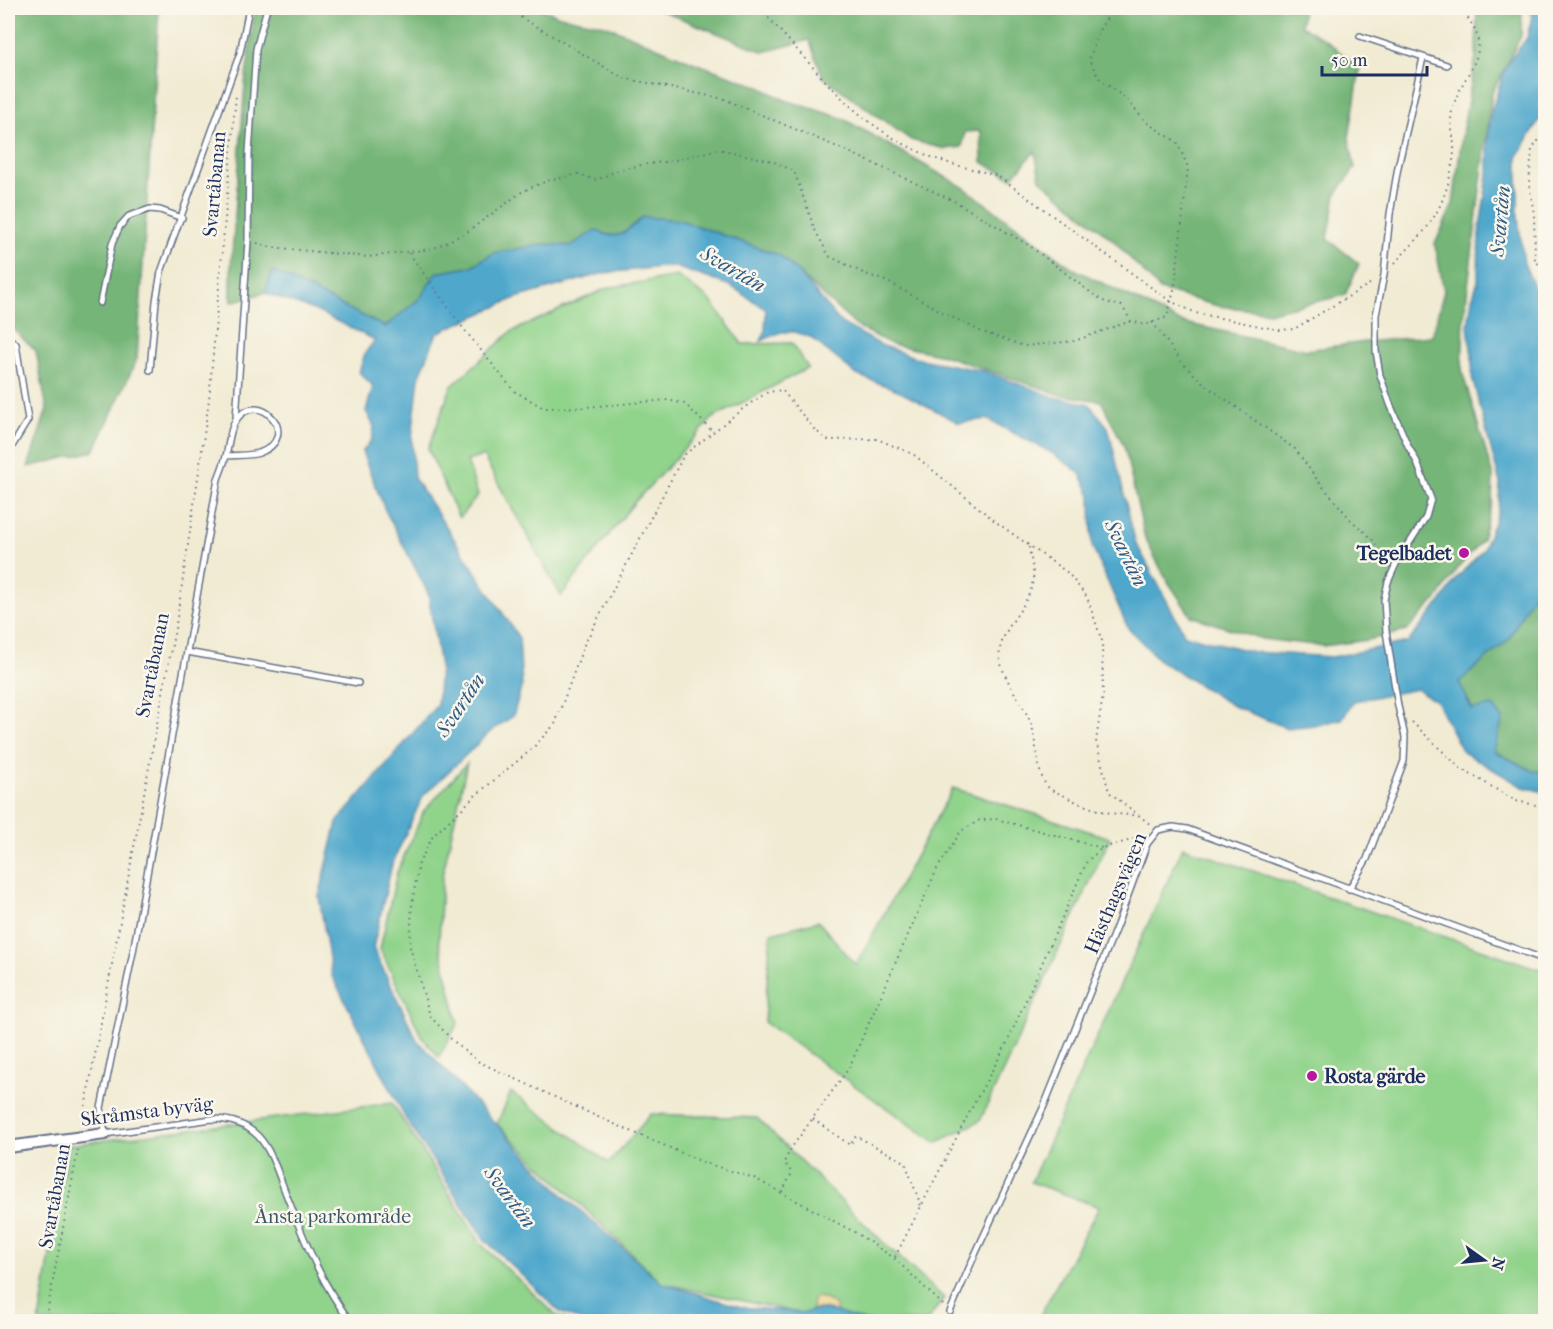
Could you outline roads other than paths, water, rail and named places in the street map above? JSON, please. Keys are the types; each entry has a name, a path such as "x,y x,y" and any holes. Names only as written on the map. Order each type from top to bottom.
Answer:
{"street":[{"name":"Skråmsta byväg","path":"8,1147 105,1134"}],"lane":[{"path":"150,370 161,272 240,53 249,8"},
{"path":"105,1134 101,1108 133,952 218,478 236,419 248,241 249,153 256,50 267,8"},
{"path":"1360,36 1447,65"},
{"path":"1349,889 1366,859 1404,761 1406,737 1397,702 1386,631 1384,600 1393,571 1425,517 1431,499 1416,460 1399,426 1380,375 1376,315 1384,275 1390,214 1398,166 1423,58"},
{"path":"100,303 112,244 120,226 129,216 150,209 182,218"},
{"path":"8,338 16,344 28,420 8,453"},
{"path":"226,456 256,454 269,448 278,430 274,418 267,412 256,410 245,412 236,419"},
{"path":"187,652 358,683"},
{"name":"Hästhagsvägen","path":"950,1312 1044,1106 1113,936 1147,844 1158,830 1173,827 1187,829 1545,960"},
{"name":"Skråmsta byväg","path":"105,1134 212,1119 224,1119 251,1130 260,1138 273,1162 314,1262 351,1322"}],"water":[{"name":"Svartån","path":"1527,8 1545,8 1545,110 1518,156 1518,218 1524,263 1539,298 1545,305 1545,572 1508,640 1459,682 1472,710 1493,706 1503,719 1494,751 1533,771 1545,772 1545,792 1523,787 1463,752 1436,701 1417,689 1354,701 1342,719 1287,728 1233,706 1160,661 1128,628 1092,546 1091,495 1079,472 1050,452 987,419 959,423 895,389 857,375 810,337 795,332 781,332 761,341 765,332 766,309 731,286 672,266 604,273 516,298 437,333 419,378 412,438 414,478 519,638 522,685 513,716 490,732 423,796 392,864 373,948 417,1040 563,1195 662,1283 741,1307 805,1313 827,1310 864,1321 584,1322 560,1312 484,1239 406,1119 332,976 319,897 337,822 437,705 440,667 428,593 385,510 362,452 372,439 374,427 366,411 373,386 359,372 365,353 375,340 316,311 265,293 273,271 385,327 420,298 436,273 470,267 494,253 545,244 571,246 595,230 603,234 621,234 643,217 680,220 779,255 800,274 841,323 881,345 919,359 984,371 1054,397 1089,404 1108,427 1135,541 1185,635 1254,652 1332,657 1408,642 1444,598 1457,578 1483,550 1498,512 1500,483 1472,377 1468,326 1472,299 1478,281 1479,234 1488,175 1488,135 1492,110 1503,74 1527,38 1532,16"}],"place":[{"name":"Tegelbadet","path":"1464,553"},
{"name":"Rosta gärde","path":"1312,1076"}],"park label":[{"name":"Ånsta parkområde","path":"333,1216"}]}
